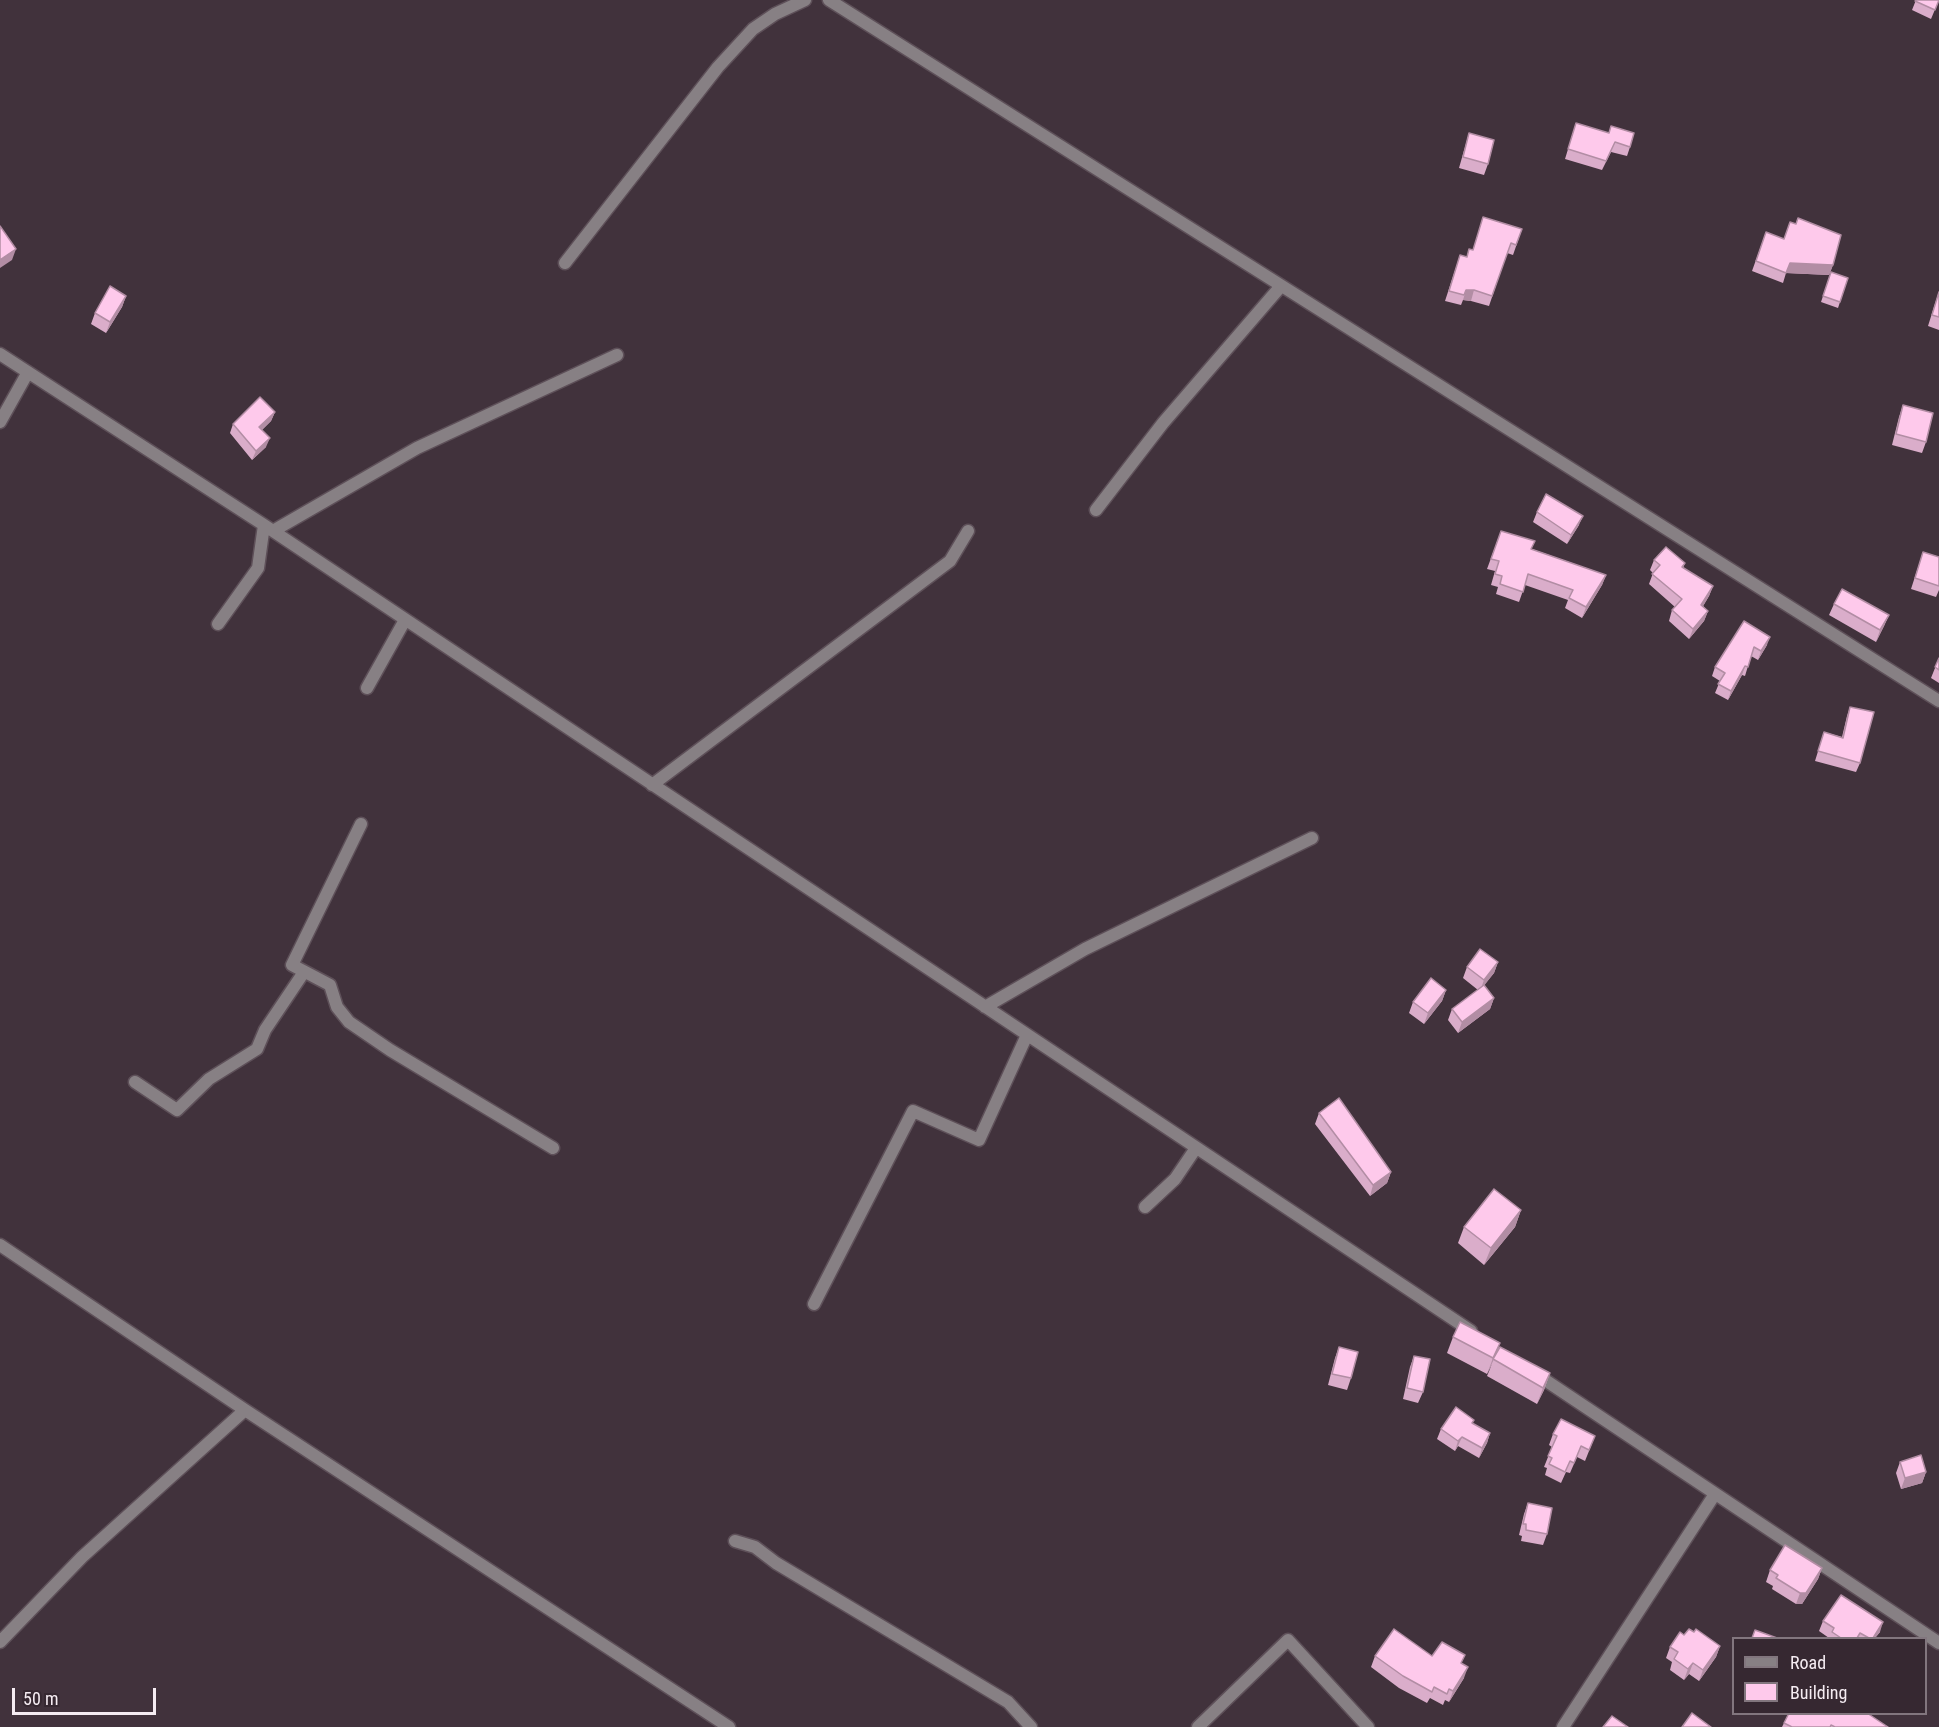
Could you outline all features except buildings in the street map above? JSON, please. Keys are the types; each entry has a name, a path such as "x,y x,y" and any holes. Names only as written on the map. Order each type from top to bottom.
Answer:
{"street":[{"path":"565,263 718,67 753,29 775,14 806,0"},
{"path":"829,0 1939,701"},
{"path":"1096,510 1163,423 1281,286"},
{"path":"0,354 268,528 1478,1336"},
{"path":"218,624 258,568 268,528 417,448 617,355"},
{"path":"0,422 28,372"},
{"path":"652,785 950,561 968,531"},
{"path":"367,688 405,620"},
{"path":"361,824 292,965 330,985 337,1007 349,1022 398,1055 553,1148"},
{"path":"985,1007 1085,948 1312,838"},
{"path":"135,1082 177,1110 209,1079 257,1049 265,1030 304,972"},
{"path":"814,1304 914,1111 979,1140 1028,1035"},
{"path":"1145,1207 1175,1179 1196,1148"},
{"path":"0,1245 245,1410 729,1727"},
{"path":"1518,1362 1939,1643"},
{"path":"0,1642 82,1557 245,1410"},
{"path":"1563,1727 1715,1494"},
{"path":"735,1541 755,1547 776,1563 1008,1702 1031,1727"},
{"path":"1198,1727 1288,1640 1368,1727"}]}
